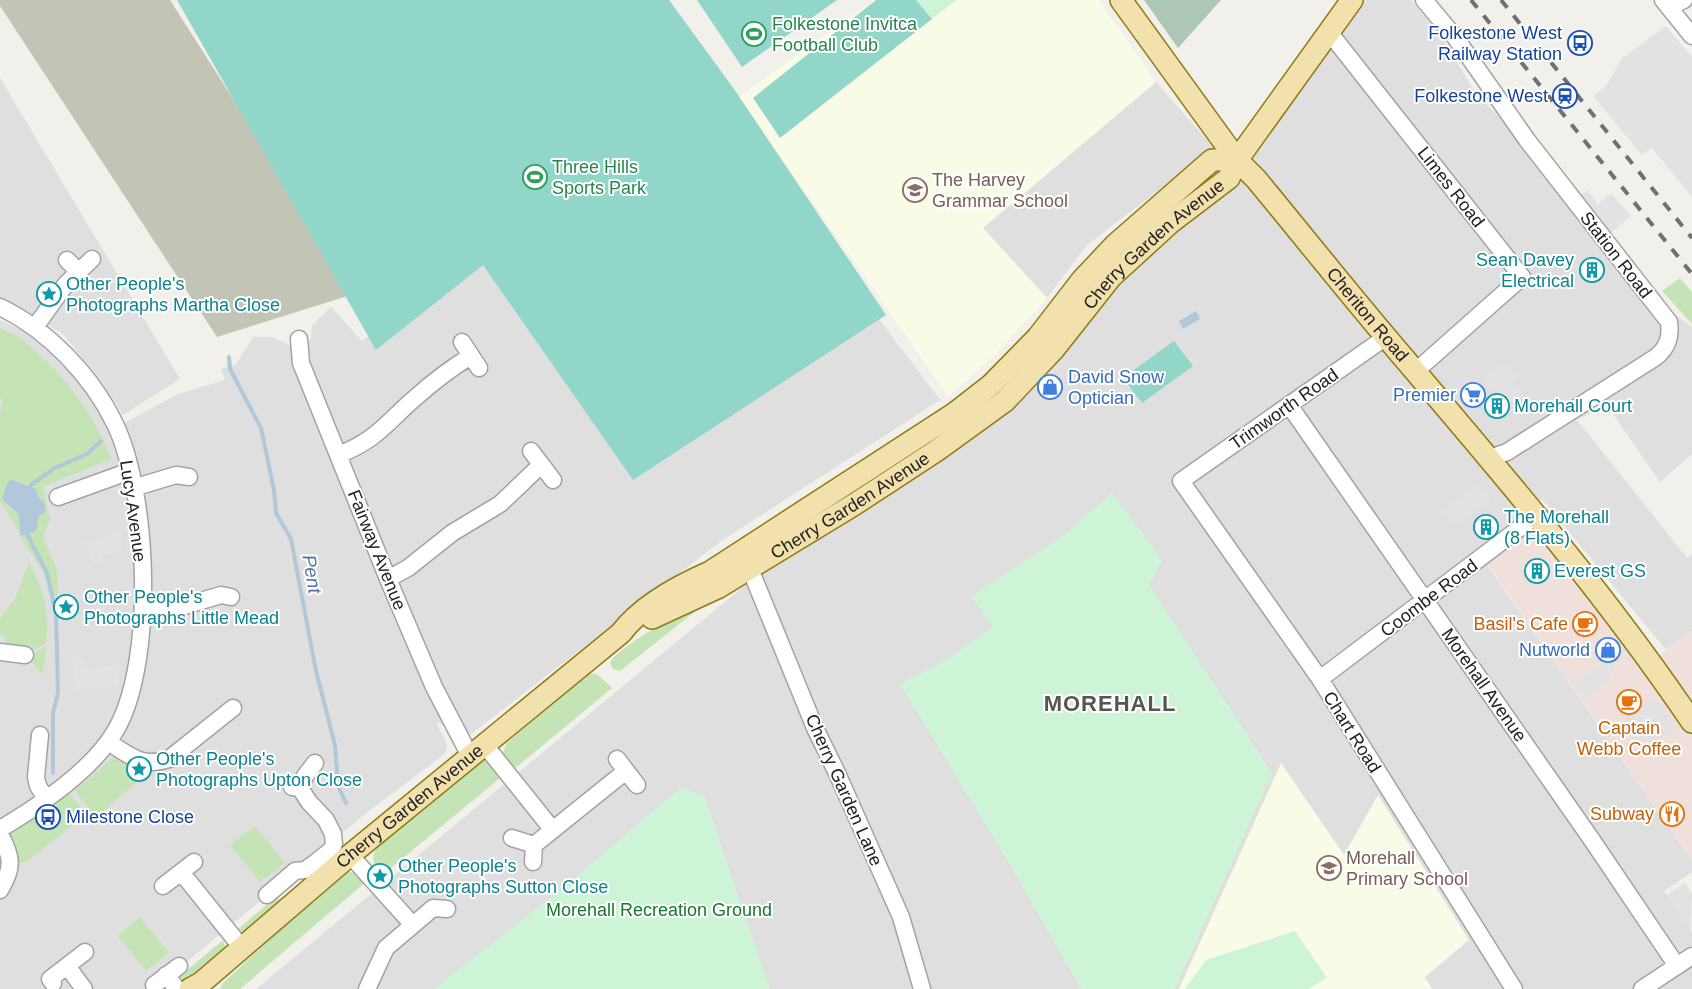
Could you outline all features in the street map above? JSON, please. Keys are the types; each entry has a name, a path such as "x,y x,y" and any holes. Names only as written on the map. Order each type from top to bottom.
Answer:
{"main road":[{"name":"Cheriton Road","path":"1121,0 1237,160 1256,179 1537,515 1594,587 1692,722"},
{"path":"1237,160 1352,0"},
{"name":"Cherry Garden Avenue","path":"199,987 350,855 621,633 725,582 746,559 773,553 913,466 1005,401 1054,349 1111,277 1206,194 1229,178 1237,160 1212,160 1115,245 1086,276 1027,349 991,386 746,559 656,602 629,622 621,633"}],"street":[{"name":"Station Road","path":"1424,0 1456,37 1527,140 1669,322 1670,333 1668,343 1656,357 1507,452 1490,458"},
{"path":"1684,0 1666,4 1692,36"},
{"name":"Limes Road","path":"1329,32 1527,282 1416,371"},
{"path":"35,327 72,266 92,259"},
{"name":"Lucy Avenue","path":"0,307 18,315 35,327 74,365 105,406 117,429 130,471 142,548 143,605 132,682 119,724 108,742 81,770 0,829"},
{"name":"Trimworth Road","path":"1181,481 1386,336"},
{"name":"Fairway Avenue","path":"299,339 301,363 388,579 434,687 477,750 552,829"},
{"path":"338,455 355,448 385,428 436,380 470,355"},
{"name":"Morehall Avenue","path":"1289,405 1594,842 1677,966"},
{"path":"531,451 553,480"},
{"path":"388,579 408,568 452,533 500,504 541,465"},
{"path":"58,497 130,471"},
{"path":"133,488 176,475 189,477"},
{"name":"Chart Road","path":"1181,481 1320,679 1514,989"},
{"name":"Coombe Road","path":"1320,679 1537,515"},
{"path":"725,582 761,593 763,576 773,553"},
{"name":"Cherry Garden Lane","path":"746,559 815,728 897,908 922,989"},
{"path":"143,605 180,607 222,596 231,596"},
{"path":"0,652 25,655"},
{"path":"108,742 138,760 150,764 169,759 208,719 233,708"},
{"path":"40,735 36,777 38,786 45,797"},
{"path":"267,895 295,871 305,870 315,863 331,850 334,844 333,834 326,820 296,788 315,763"},
{"path":"532,862 534,845 622,765 637,785"},
{"path":"0,834 8,854 11,869 0,890"},
{"path":"512,838 534,845"},
{"path":"350,855 412,924"},
{"path":"163,886 187,867 242,948"},
{"path":"280,884 295,902"},
{"path":"367,989 386,948 433,908 447,909"},
{"path":"53,983 50,979 84,952"},
{"path":"1642,989 1692,956"},
{"path":"67,966 84,989"},
{"path":"177,989 160,980 179,966"}],"shaded area":[{"path":"0,0 170,0 357,293 217,337 0,6"},
{"name":"Three Hills Sports Park","path":"177,0 669,0 734,89 886,315 633,480 483,265 376,350"},
{"name":"Folkestone Invitca Football Club","path":"697,0 837,0 742,67"},
{"name":"The Harvey Grammar School","path":"874,0 1099,0 1156,82 983,228 1047,298 996,354 948,396 739,97"},
{"path":"876,0 916,0 932,19 780,138 753,98"},
{"path":"1144,0 1221,0 1178,48"},
{"path":"1359,0 1411,0 1441,35 1474,91 1581,204 1672,312 1692,327 1692,454 1660,482 1607,405 1577,420 1687,558 1692,554 1692,631 1666,650 1542,499 1477,550 1692,861 1692,872 1664,891 1692,932 1692,989 256,989 1228,185"},
{"path":"1666,26 1692,57 1692,197 1652,148 1642,155 1593,96 1606,86 1622,58"},
{"path":"0,78 180,379 123,415 102,382 62,333 0,300"},
{"path":"1156,82 1214,148 1087,245 1047,298 982,228"},
{"path":"1588,190 1598,204 1611,193 1631,216 1608,235 1580,196"},
{"path":"475,252 876,315 940,400 721,541 471,734 436,722 447,744 446,753 365,814 154,989 0,989 0,320 32,335 84,387 111,430 178,394 225,380 221,369 236,364 253,337 272,337 302,351 311,339 312,325 331,307 362,341"},
{"path":"1196,311 1200,319 1183,329 1179,321"},
{"path":"1174,341 1193,366 1142,403 1123,378"},
{"path":"1504,362 1518,378 1513,382 1524,397 1507,409 1482,379"},
{"path":"10,479 35,488 38,496 45,504 45,513 39,516 36,531 20,536 19,515 3,500 5,488"},
{"path":"1478,482 1491,499 1455,526 1442,510"},
{"path":"1537,522 1647,664 1692,631 1692,861 1485,560"},
{"path":"120,531 122,553 101,556 102,564 90,565 88,544 82,544"},
{"path":"1617,651 1622,659 1613,666 1615,670 1608,674 1611,679 1584,699 1574,684"},
{"path":"84,657 85,669 120,666 117,686 75,690 72,658"},
{"path":"1655,696 1676,730 1652,745 1646,738 1636,745 1620,723"},
{"name":"Morehall Primary School","path":"1281,763 1344,855 1378,795 1469,940 1425,977 1432,989 1179,989"},
{"path":"1685,883 1692,893 1691,932 1667,895"}],"green space":[{"path":"916,0 956,0 932,19"},
{"path":"1680,278 1692,292 1692,324 1662,291"},
{"path":"0,328 22,339 64,380 96,426 111,459 43,487 50,518 43,537 57,570 58,595 51,597 43,572 20,536 36,531 39,516 45,504 31,485 10,479 7,506 19,515 20,533 0,501 0,414 3,400 0,399"},
{"path":"1112,493 1162,560 1149,585 1272,773 1175,989 1081,989 1009,863 900,684 942,663 993,627 971,596 1062,537"},
{"path":"29,562 39,582 45,601 47,620 46,643 30,652 7,646 5,637 0,634 0,618 15,599"},
{"path":"716,595 620,671 613,669 610,663 627,646 658,626"},
{"path":"46,647 43,675 31,662 32,655"},
{"path":"581,673 597,674 612,688 513,770 503,752 507,743 524,727 522,724"},
{"path":"113,758 143,772 143,777 104,810 94,816 75,790"},
{"path":"488,760 504,775 381,876 374,863 374,855 381,842 476,761"},
{"name":"Morehall Recreation Ground","path":"680,788 704,796 770,989 434,989 562,889"},
{"path":"67,790 83,811 81,819 26,862 17,863 9,832"},
{"path":"255,826 285,863 260,882 230,845"},
{"path":"343,871 356,873 367,881 240,989 220,989 222,984"},
{"path":"277,896 281,902 245,932 237,930"},
{"path":"140,917 169,953 146,971 118,936"},
{"path":"1295,931 1327,978 1308,989 1185,989 1206,960"},
{"path":"223,940 225,947 223,952 187,981 181,979 180,976"}],"waterway":[{"name":"Pent","path":"229,357 230,369 261,428 274,490 276,513 291,539 316,671 335,745 338,786 346,803"},
{"path":"31,485 55,468 87,454 101,441"},
{"path":"27,534 47,573 56,614 58,693 53,713 53,773"}],"railway":[{"path":"1471,0 1692,274"},
{"path":"1501,0 1692,238"}],"place":[{"name":"Folkestone Invitca Football Club","path":"754,34"},
{"name":"Folkestone West Railway Station","path":"1580,43"},
{"name":"Folkestone West","path":"1565,96"},
{"name":"Three Hills Sports Park","path":"535,177"},
{"name":"The Harvey Grammar School","path":"915,190"},
{"name":"Sean Davey Electrical","path":"1592,270"},
{"name":"Other People's Photographs Martha Close","path":"49,294"},
{"name":"David Snow Optician","path":"1050,387"},
{"name":"Premier","path":"1473,395"},
{"name":"Morehall Court","path":"1497,406"},
{"name":"The Morehall (8 Flats)","path":"1486,527"},
{"name":"Everest GS","path":"1537,571"},
{"name":"Other People's Photographs Little Mead","path":"66,607"},
{"name":"Basil's Cafe","path":"1585,624"},
{"name":"Nutworld","path":"1608,650"},
{"name":"Captain Webb Coffee","path":"1629,702"},
{"name":"Other People's Photographs Upton Close","path":"139,769"},
{"name":"Subway","path":"1672,814"},
{"name":"Milestone Close","path":"48,817"},
{"name":"Morehall Primary School","path":"1329,868"},
{"name":"Other People's Photographs Sutton Close","path":"380,876"}],"district":[{"name":"MOREHALL","path":"1110,703"}]}
